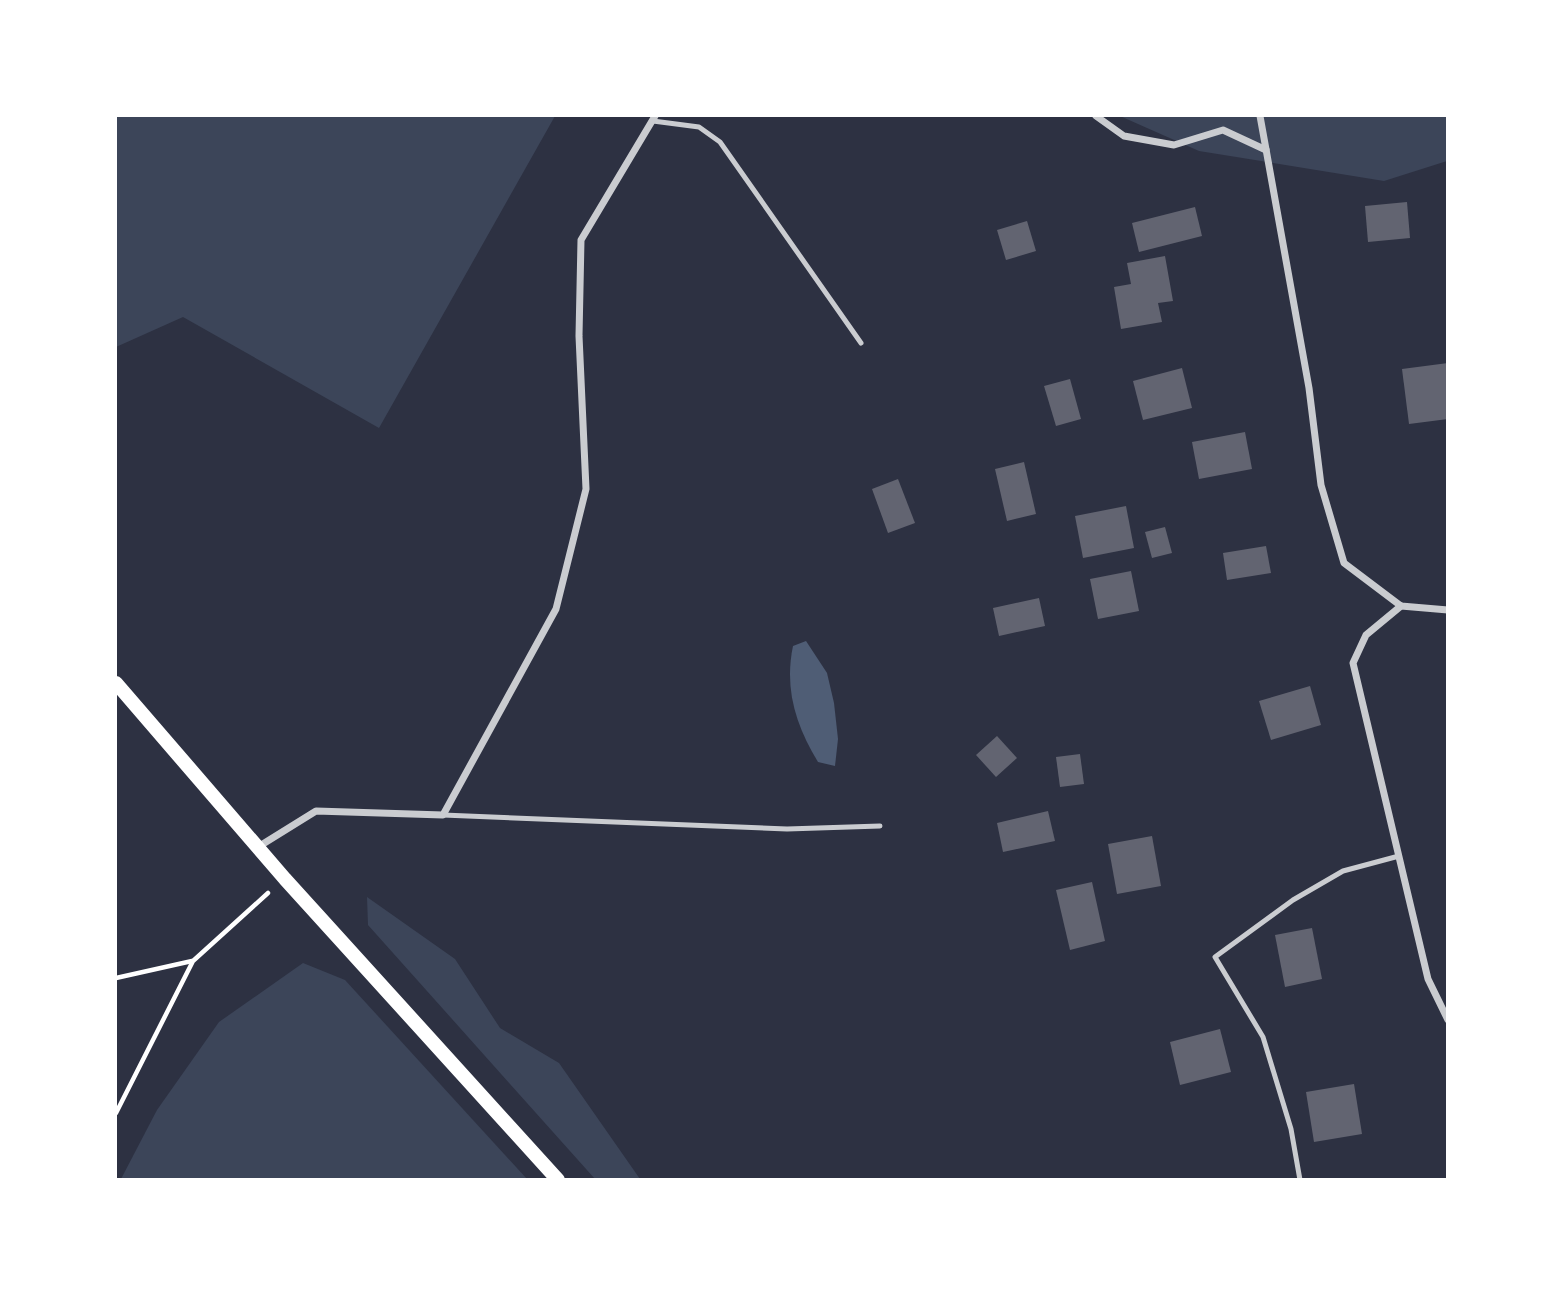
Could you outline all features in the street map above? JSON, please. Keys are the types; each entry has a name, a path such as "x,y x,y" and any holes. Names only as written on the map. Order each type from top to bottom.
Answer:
{"main road":[{"path":"116,683 285,879 558,1180"}],"street":[{"path":"1096,116 1124,136 1174,145 1223,130 1266,150"},
{"path":"1260,116 1309,388 1321,485 1344,563 1401,606 1447,610"},
{"path":"258,848 316,811 443,815 556,609 586,489 579,336 581,240 654,118"},
{"path":"1401,606 1366,635 1353,663 1428,979 1447,1020"}],"lane":[{"path":"654,118 699,127 720,142 862,343"},
{"path":"443,815 787,830 880,826"},
{"path":"1300,1180 1291,1129 1264,1038 1215,957 1293,900 1343,871 1399,856"}],"path":[{"path":"116,1114 193,961 285,879"},
{"path":"116,978 193,961"}],"shaded area":[{"path":"116,116 555,116 379,428 183,317 116,347"},
{"path":"1120,116 1447,116 1447,161 1384,181 1199,151"},
{"path":"806,641 827,673 834,703 838,739 835,766 818,762 794,707 790,677 793,646"},
{"path":"367,897 455,959 500,1028 559,1063 640,1179 595,1179 368,925"},
{"path":"303,963 345,980 527,1179 121,1179 157,1110 219,1022"}],"building":[{"path":"1407,202 1410,238 1368,242 1365,206"},
{"path":"1195,207 1202,236 1139,252 1132,223"},
{"path":"1027,221 1036,251 1006,260 997,230"},
{"path":"1165,256 1173,301 1158,303 1162,322 1121,329 1114,287 1131,284 1127,263"},
{"path":"1448,363 1448,419 1409,424 1402,369"},
{"path":"1182,368 1192,408 1143,420 1133,381"},
{"path":"1070,379 1081,419 1056,426 1044,386"},
{"path":"1245,432 1252,469 1199,479 1192,442"},
{"path":"1024,462 1036,514 1007,521 995,469"},
{"path":"898,479 915,523 888,533 872,489"},
{"path":"1126,506 1134,548 1083,558 1075,516"},
{"path":"1165,527 1172,553 1152,558 1145,532"},
{"path":"1266,546 1271,573 1227,580 1223,553"},
{"path":"1131,571 1139,611 1098,619 1090,579"},
{"path":"1039,598 1045,626 999,636 993,608"},
{"path":"1310,686 1321,725 1271,740 1259,701"},
{"path":"997,736 1017,758 996,777 976,755"},
{"path":"1080,754 1084,784 1060,787 1056,757"},
{"path":"1048,811 1055,841 1003,852 997,823"},
{"path":"1152,836 1161,886 1117,894 1108,844"},
{"path":"1092,882 1105,941 1070,950 1056,890"},
{"path":"1312,928 1322,979 1285,987 1275,935"},
{"path":"1220,1029 1231,1072 1180,1085 1170,1042"},
{"path":"1354,1084 1362,1134 1314,1142 1306,1092"}]}
